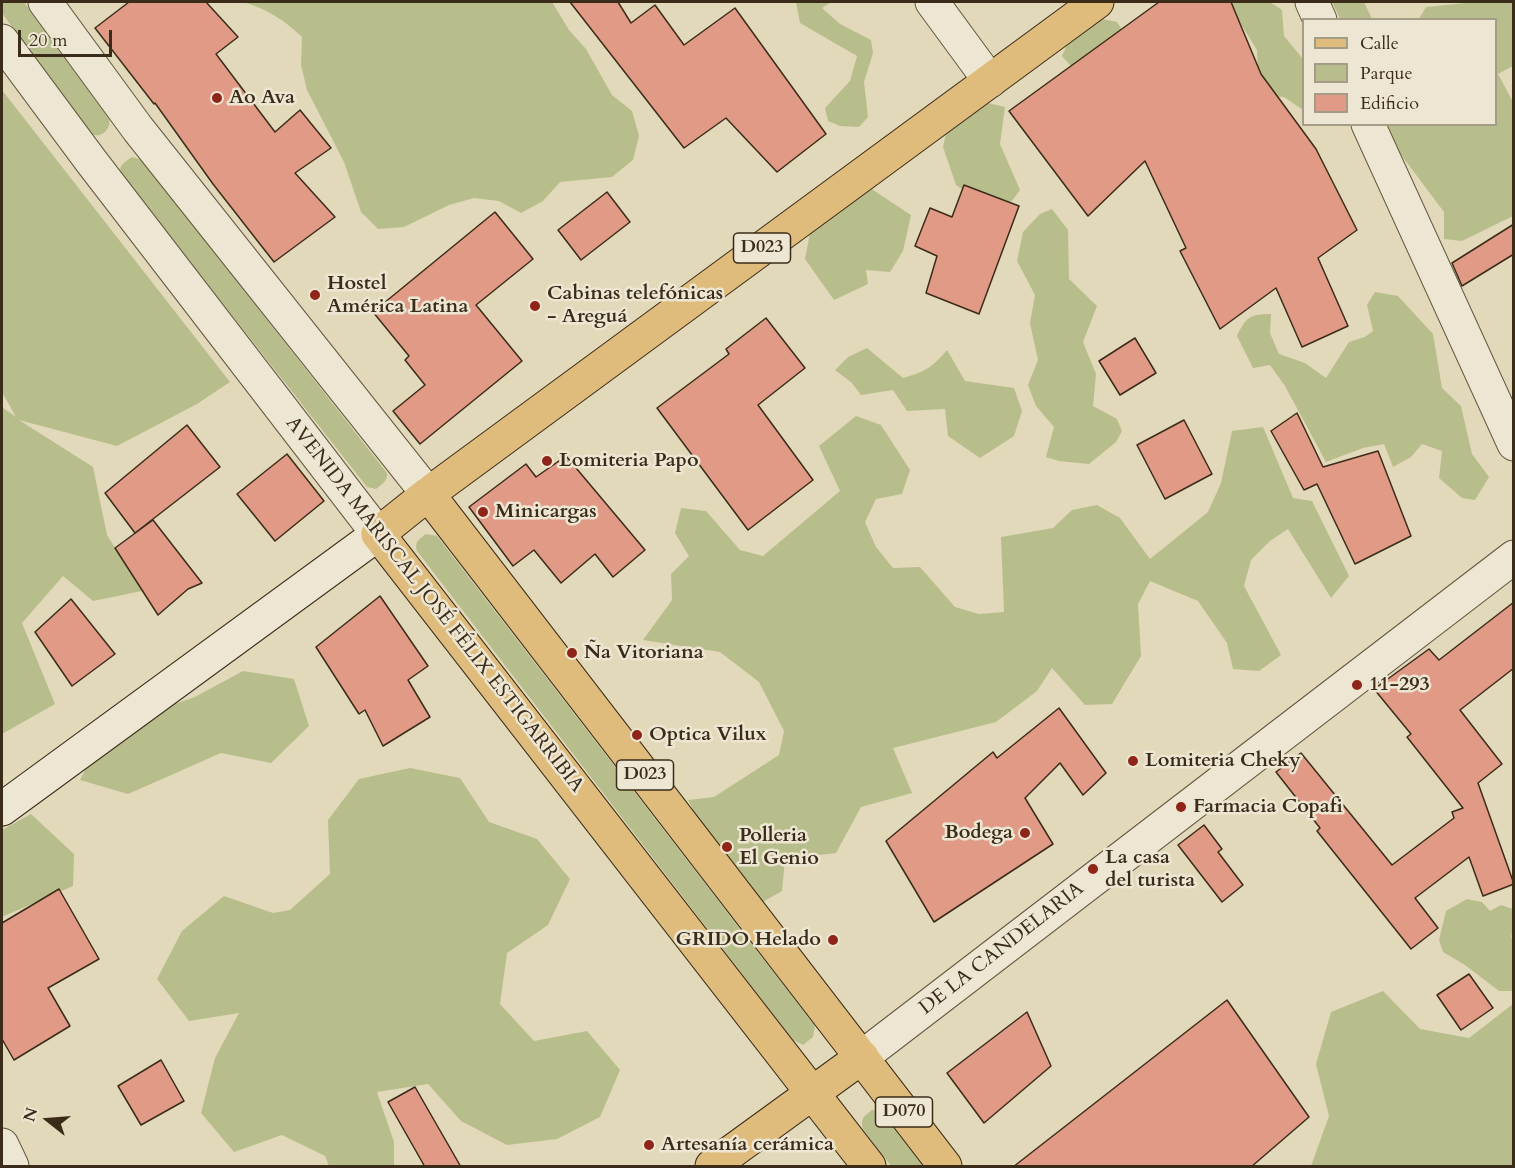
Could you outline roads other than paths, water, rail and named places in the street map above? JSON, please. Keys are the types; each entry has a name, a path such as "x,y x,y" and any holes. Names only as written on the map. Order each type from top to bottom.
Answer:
{"main road":[{"name":"D023","path":"378,534 428,494 1097,2"},
{"name":"D023","path":"428,494 862,1057"},
{"name":"AVENIDA MARISCAL JOSÉ FÉLIX ESTIGARRIBIA","path":"378,534 869,1167"},
{"path":"712,1167 862,1057"},
{"name":"D070","path":"862,1057 945,1167"}],"street":[{"path":"45,2 138,129 428,494"},
{"path":"932,2 990,81"},
{"path":"1312,2 1319,18"},
{"name":"AVENIDA MARISCAL JOSÉ FÉLIX ESTIGARRIBIA","path":"2,41 91,161 378,534"},
{"path":"1369,126 1514,444"},
{"path":"2,809 378,534"},
{"name":"DE LA CANDELARIA","path":"862,1057 1514,556"},
{"path":"2,1144 12,1167"}],"place":[{"name":"Ao Ava","path":"217,98"},
{"name":"Hostel América Latina","path":"315,295"},
{"name":"Cabinas telefónicas - Areguá","path":"535,306"},
{"name":"Lomiteria Papo","path":"547,461"},
{"name":"Minicargas","path":"483,512"},
{"name":"Ña Vitoriana","path":"572,653"},
{"name":"11-293","path":"1357,685"},
{"name":"Optica Vilux","path":"637,735"},
{"name":"Lomiteria Cheky","path":"1133,761"},
{"name":"Farmacia Copafi","path":"1181,807"},
{"name":"Bodega","path":"1025,833"},
{"name":"Polleria El Genio","path":"727,847"},
{"name":"La casa del turista","path":"1093,869"},
{"name":"GRIDO Helado","path":"833,940"},
{"name":"Artesanía cerámica","path":"649,1145"}]}
